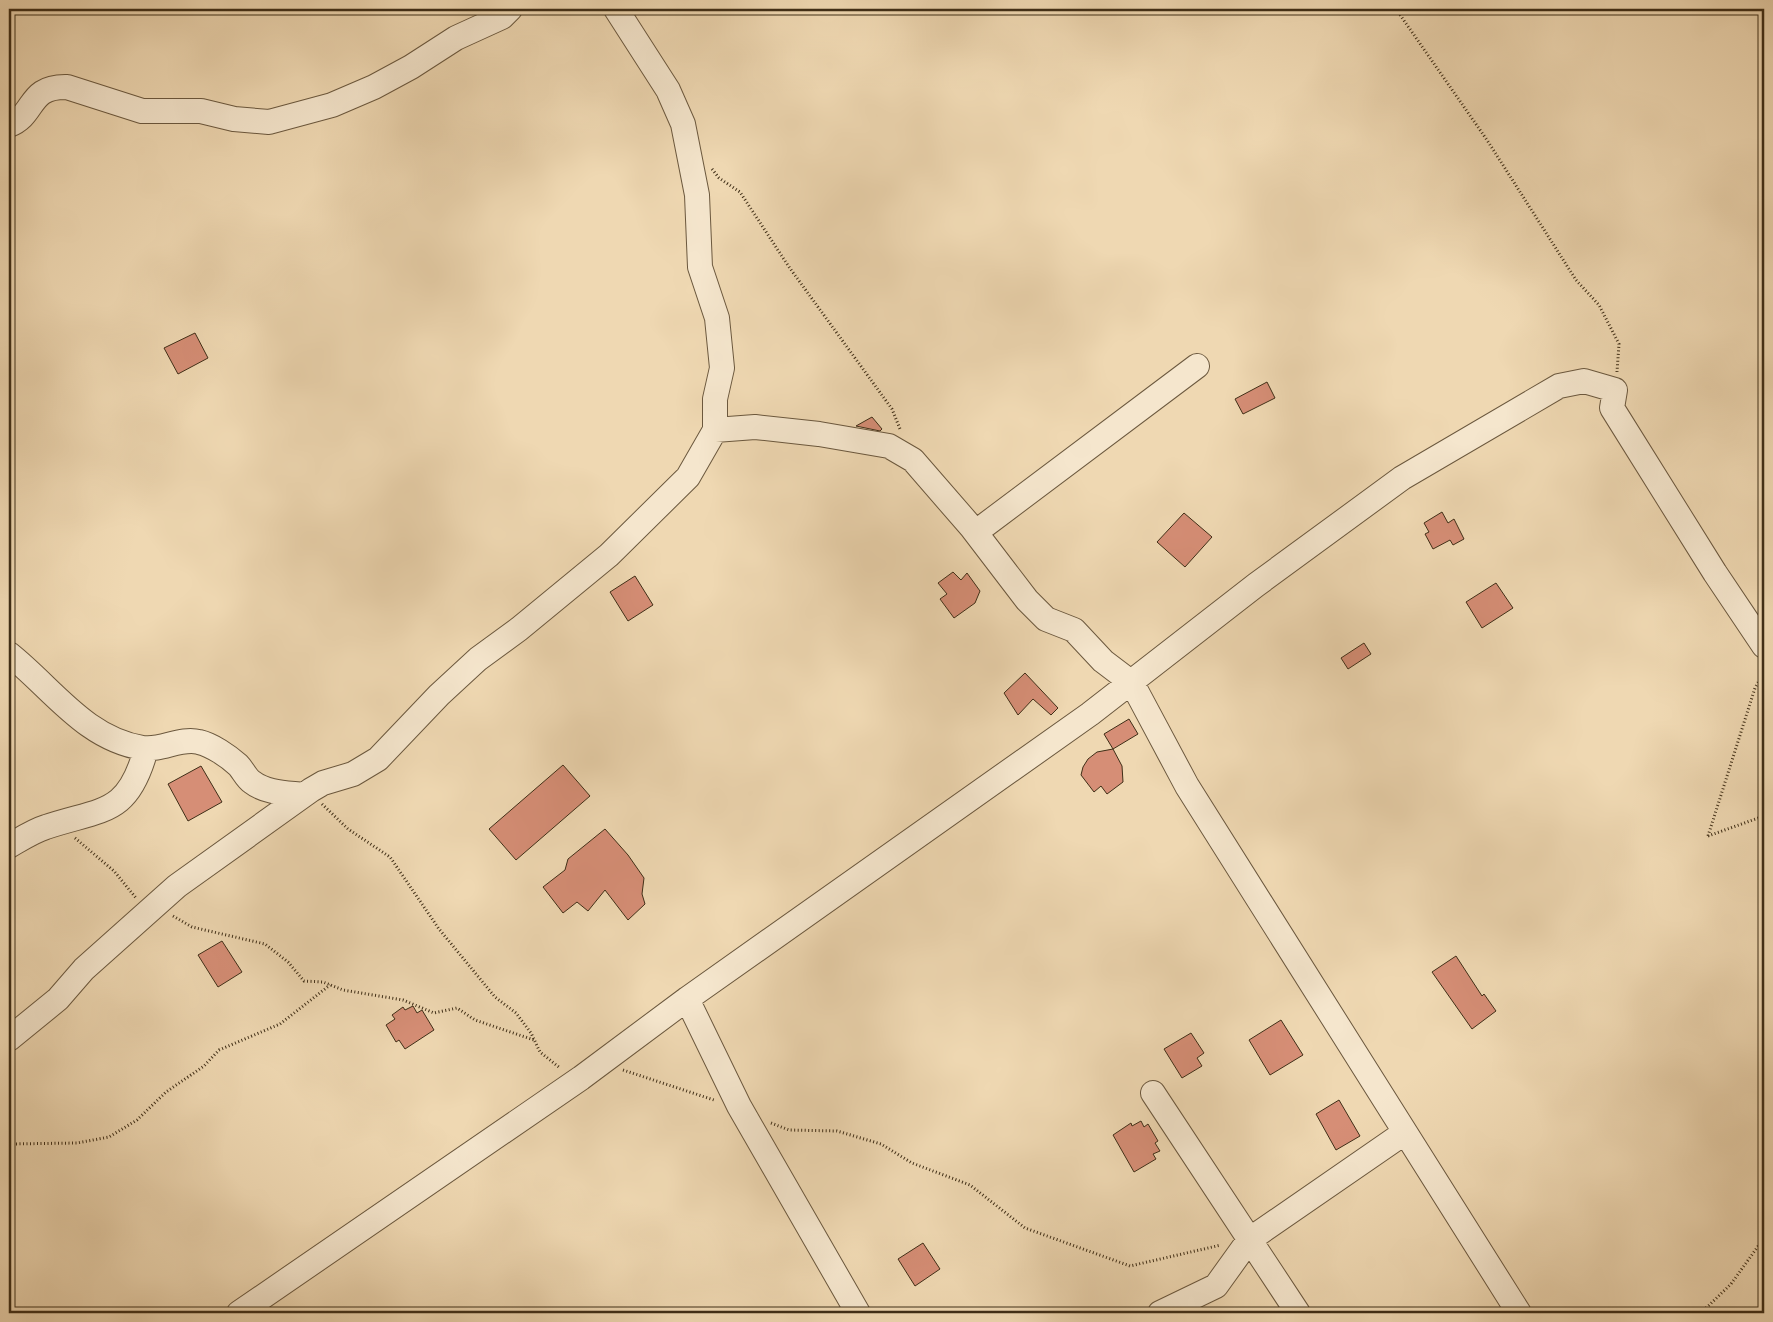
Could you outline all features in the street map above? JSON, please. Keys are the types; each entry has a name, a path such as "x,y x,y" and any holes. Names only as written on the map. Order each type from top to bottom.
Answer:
{"street":[{"path":"9,125 19,120 39,94 56,87 67,88 142,111 201,111 234,119 269,122 332,104 374,87 411,67 456,38 502,17 510,9"},
{"path":"9,1039 58,999 84,969 151,910 225,850 322,783 353,774 378,759 439,695 478,659 519,629 609,555 688,477 715,430 715,399 722,368 717,318 700,267 697,195 683,124 668,90 616,9"},
{"path":"976,532 1196,366"},
{"path":"239,1313 589,1072 687,999 1132,683 1256,584 1402,478 1559,386 1584,382 1615,390 1612,408 1715,573 1764,646"},
{"path":"715,430 756,427 819,434 889,446 913,460 976,532 1027,600 1046,619 1074,630 1104,660 1132,683 1186,786 1519,1313"},
{"path":"9,654 32,673 85,724 121,744 146,749 197,741 213,748 238,765 251,782 263,788 307,793"},
{"path":"9,846 31,833 114,806 126,793 140,772 146,749"},
{"path":"687,999 741,1110 858,1313"},
{"path":"1152,1093 1298,1313"},
{"path":"1160,1313 1216,1286 1249,1240 1404,1133"}],"path":[{"path":"1396,9 1487,140 1576,280 1599,305 1619,344 1615,390"},
{"path":"709,165 719,178 740,192 788,267 892,408 913,460"},
{"path":"1764,672 1755,688 1708,836 1764,816"},
{"path":"307,793 348,829 390,857 439,929 495,996 516,1013 540,1052 554,1066 589,1072 630,1071 741,1110 789,1130 837,1131 881,1144 912,1164 970,1185 1025,1228 1130,1266 1249,1240"},
{"path":"60,824 114,872 151,910 192,927 265,944 288,962 304,981 403,1000 434,1013 457,1008 475,1020 534,1040"},
{"path":"9,1144 77,1143 109,1136 137,1120 166,1092 196,1072 219,1050 280,1024 330,985"},
{"path":"1701,1313 1731,1284 1764,1238"}],"building":[{"path":"195,333 208,358 178,374 164,348"},
{"path":"1267,382 1275,398 1243,414 1235,399"},
{"path":"872,417 882,429 880,431 856,426"},
{"path":"1442,512 1448,523 1454,519 1464,539 1453,545 1450,540 1433,549 1425,534 1429,532 1424,523"},
{"path":"1184,513 1212,537 1185,567 1157,542"},
{"path":"953,572 961,580 967,573 980,591 975,603 954,618 940,599 947,594 938,583"},
{"path":"635,576 653,605 628,621 610,592"},
{"path":"1496,583 1513,608 1482,628 1466,602"},
{"path":"1364,643 1371,654 1348,669 1341,658"},
{"path":"1025,673 1058,708 1051,715 1033,699 1018,715 1004,693"},
{"path":"1129,719 1138,734 1113,749 1104,734"},
{"path":"1113,749 1122,766 1123,782 1107,794 1101,786 1094,792 1081,775 1083,767 1088,759 1097,752"},
{"path":"563,765 590,796 516,860 489,829"},
{"path":"201,766 222,802 188,821 168,784"},
{"path":"605,829 628,855 644,878 642,894 645,904 628,920 605,890 588,911 577,902 563,913 543,887 565,870 568,859"},
{"path":"222,941 242,972 218,987 198,955"},
{"path":"1456,956 1482,996 1484,994 1496,1011 1472,1029 1432,972"},
{"path":"413,1006 417,1013 422,1010 434,1030 405,1049 399,1040 396,1042 386,1025 395,1019 392,1015 403,1007 405,1010"},
{"path":"1281,1020 1303,1055 1270,1075 1249,1040"},
{"path":"1191,1033 1204,1053 1197,1058 1202,1066 1182,1078 1164,1049"},
{"path":"1339,1100 1360,1136 1336,1150 1316,1114"},
{"path":"1141,1121 1144,1127 1148,1124 1158,1141 1155,1143 1160,1151 1153,1154 1156,1159 1134,1172 1113,1135 1131,1123 1132,1126"},
{"path":"923,1243 940,1269 915,1286 898,1259"}]}
